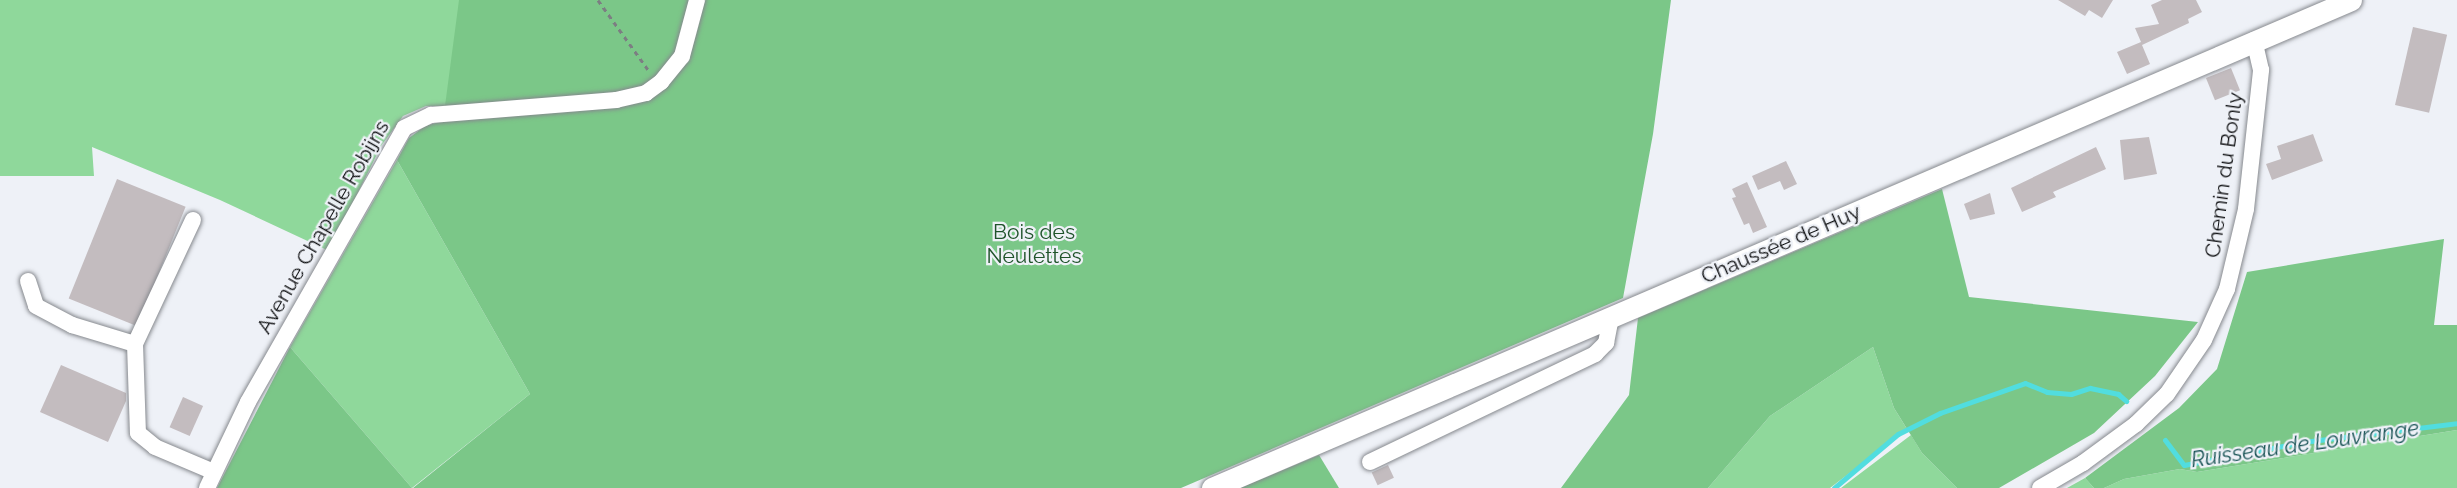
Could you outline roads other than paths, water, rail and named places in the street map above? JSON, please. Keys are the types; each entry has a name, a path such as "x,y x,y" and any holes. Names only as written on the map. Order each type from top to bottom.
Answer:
{"main road":[{"name":"Chaussée de Huy","path":"1212,488 2351,0"}],"street":[{"name":"Avenue Chapelle Robijns","path":"207,488 248,402 410,123 431,115 625,99 646,93 661,82 682,56 697,0"},
{"name":"Chemin du Bonly","path":"2040,488 2083,463 2136,424 2168,394 2204,340 2227,289 2244,220 2261,70 2254,40"},
{"path":"193,220 135,344 138,433 155,447 214,472"},
{"path":"28,281 36,306 72,325 135,344"},
{"path":"1370,462 1595,354 1606,343 1611,317"}],"waterway":[{"name":"Ruisseau de Louvrange","path":"1834,488 1898,434 1940,413 2025,383 2047,392 2071,394 2090,388 2118,394 2126,401"},
{"name":"Ruisseau de Louvrange","path":"2165,440 2184,465 2303,442 2457,423"}],"park label":[{"name":"Bois des Neulettes","path":"1034,244"}]}
